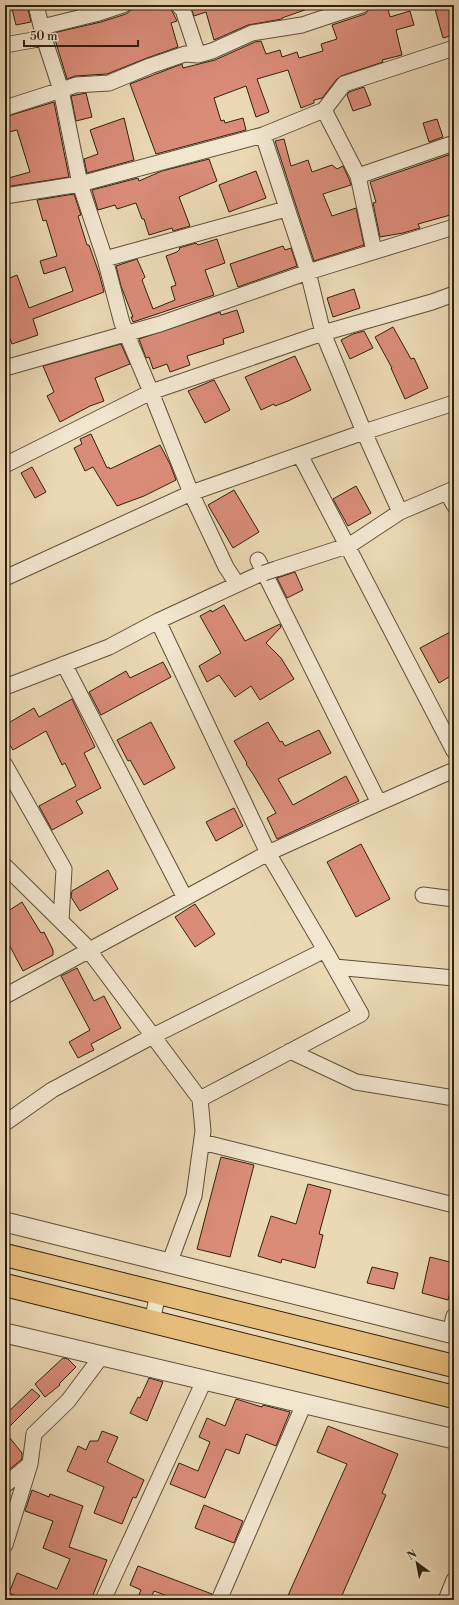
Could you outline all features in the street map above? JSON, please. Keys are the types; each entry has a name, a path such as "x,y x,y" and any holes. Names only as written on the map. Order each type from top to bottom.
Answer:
{"highway":[{"path":"5,1255 454,1366"},
{"path":"5,1285 454,1397"}],"street":[{"path":"36,5 61,90 80,184 104,259 122,323 151,392 190,493 226,567 237,584"},
{"path":"5,45 123,5"},
{"path":"178,5 183,10 198,55"},
{"path":"5,108 76,85 109,83 184,54 198,55 212,51 252,34 302,25 344,8 362,5"},
{"path":"5,196 80,184 263,135 324,110 344,84 454,48"},
{"path":"324,110 358,176 374,251"},
{"path":"263,135 286,209 308,272 323,333 364,432 400,512"},
{"path":"358,176 454,143"},
{"path":"104,259 286,209"},
{"path":"5,368 168,321 308,272 454,227"},
{"path":"5,465 151,392 323,333 432,302 454,294"},
{"path":"5,578 190,493 364,432 454,403"},
{"path":"300,455 454,751"},
{"path":"5,687 109,647 158,621 237,584 265,568 350,545 400,512 452,495"},
{"path":"265,568 379,803"},
{"path":"158,621 268,853 361,1014 200,1099"},
{"path":"64,664 185,898"},
{"path":"5,765 64,869 61,921"},
{"path":"5,996 268,853 454,770"},
{"path":"5,866 88,950 200,1099 204,1131 194,1196 169,1264"},
{"path":"423,895 454,900"},
{"path":"5,1123 52,1090 153,1036 325,950"},
{"path":"335,967 454,978"},
{"path":"290,1052 356,1082 454,1098"},
{"path":"202,1142 454,1205"},
{"path":"5,1222 169,1264 453,1328"},
{"path":"152,1322 158,1293"},
{"path":"5,1333 101,1357 454,1439"},
{"path":"5,1546 30,1464 34,1434 68,1401 101,1357"},
{"path":"103,1600 204,1381"},
{"path":"220,1600 304,1404"},
{"path":"5,1485 30,1464"},
{"path":"446,1600 454,1580"}],"building":[{"path":"11,5 27,5 31,22 16,25"},
{"path":"132,5 169,5 177,21 171,23 178,47 107,74 75,76 67,79 53,33 101,22 126,14 130,11"},
{"path":"190,5 313,5 313,7 282,19 248,25 214,40 206,12 194,16"},
{"path":"378,5 387,5 390,17 410,11 414,25 396,30 402,55 382,60 383,62 341,76 322,98 314,100 314,103 301,108 288,70 257,79 269,112 256,117 246,86 214,98 221,121 224,120 225,123 243,118 246,130 156,154 130,84 182,64 183,68 215,60 255,42 261,41 266,54 280,50 282,57 297,52 299,58 323,51 321,44 337,39 332,25 365,14 370,8"},
{"path":"434,5 454,5 454,35 443,38"},
{"path":"364,87 371,105 353,111 347,95 349,92"},
{"path":"86,93 92,117 76,121 71,96"},
{"path":"54,102 69,177 5,187 5,179 30,172 17,130 9,132 8,116"},
{"path":"124,118 134,160 87,173 84,159 98,154 90,130"},
{"path":"437,119 443,137 429,142 423,123"},
{"path":"284,139 291,166 308,160 312,172 332,165 337,169 343,166 351,185 323,194 332,216 356,208 364,245 314,261 275,141"},
{"path":"451,154 454,165 454,214 418,224 420,228 380,237 373,203 376,202 370,182"},
{"path":"209,159 217,181 179,197 190,226 173,231 172,228 149,235 144,219 142,219 136,203 117,209 115,205 98,210 92,190 138,178 139,181 162,171"},
{"path":"256,171 266,198 229,212 219,185"},
{"path":"74,194 81,215 78,216 87,245 89,245 99,273 104,292 33,319 38,335 12,344 5,325 5,280 17,275 29,308 73,291 65,267 44,274 40,261 57,256 46,220 43,221 37,200"},
{"path":"217,239 225,263 205,270 214,295 133,322 131,317 133,317 121,286 116,266 137,259 145,277 142,280 153,309 175,300 171,287 176,285 166,256 177,252 180,249 179,248 196,243 198,245"},
{"path":"283,246 285,250 291,248 297,266 238,287 230,264"},
{"path":"354,289 360,308 333,317 327,298"},
{"path":"237,310 244,332 223,339 224,344 187,356 190,365 170,372 167,364 153,369 149,357 146,358 139,339 220,312 221,315"},
{"path":"393,327 411,359 414,358 428,388 405,399 392,368 375,337"},
{"path":"364,331 373,348 350,359 341,340 353,334"},
{"path":"121,344 130,364 95,378 104,401 90,406 60,422 47,396 54,392 43,366"},
{"path":"295,356 311,390 288,401 275,406 274,404 261,410 245,377"},
{"path":"214,380 230,410 205,423 188,391"},
{"path":"91,434 107,468 109,467 110,469 160,445 176,480 144,496 117,506 93,467 85,471 74,448 82,444 80,439"},
{"path":"32,467 46,492 35,498 21,473"},
{"path":"356,486 371,513 348,526 333,499"},
{"path":"234,490 259,532 233,548 208,505"},
{"path":"295,572 303,590 287,598 277,578"},
{"path":"224,605 245,641 280,624 281,627 266,643 281,658 294,679 260,700 251,686 235,697 219,675 207,682 199,666 221,653 200,616 211,610 212,612"},
{"path":"454,630 454,674 439,683 420,648"},
{"path":"163,662 171,677 101,715 89,692 126,671 130,678"},
{"path":"72,699 95,747 84,753 101,788 76,801 83,813 52,830 39,806 76,786 65,763 62,765 46,731 13,750 5,737 5,725 34,708 39,717"},
{"path":"151,722 175,768 144,785 130,760 128,761 117,740"},
{"path":"268,722 280,742 282,741 285,746 319,730 331,753 278,779 293,805 346,776 359,801 277,839 267,818 276,813 246,764 247,763 234,741"},
{"path":"234,808 243,826 216,841 206,822"},
{"path":"361,844 390,899 356,917 327,862"},
{"path":"108,870 118,889 80,911 71,897 72,891"},
{"path":"22,902 41,933 44,932 53,950 53,955 23,971 5,937 5,913"},
{"path":"195,904 215,934 195,947 175,917"},
{"path":"77,968 94,1001 104,996 121,1028 91,1044 94,1050 78,1058 69,1042 90,1030 61,976"},
{"path":"221,1157 254,1165 230,1257 197,1249"},
{"path":"308,1184 331,1190 319,1234 323,1235 315,1268 282,1259 281,1263 258,1256 271,1216 296,1224"},
{"path":"430,1257 454,1263 454,1277 448,1300 422,1293"},
{"path":"372,1267 398,1273 394,1289 367,1283"},
{"path":"63,1358 68,1359 76,1367 59,1384 60,1385 45,1397 35,1384"},
{"path":"149,1378 163,1382 147,1421 130,1413 138,1397 140,1398"},
{"path":"32,1389 40,1396 5,1431 5,1415"},
{"path":"236,1399 262,1407 263,1405 290,1412 276,1446 246,1434 239,1454 226,1449 205,1498 170,1484 179,1463 198,1471 210,1442 199,1437 207,1418 225,1426"},
{"path":"328,1426 398,1454 382,1493 386,1495 340,1600 286,1600 347,1464 317,1452"},
{"path":"102,1431 118,1437 107,1462 144,1480 136,1498 133,1497 122,1524 94,1513 104,1487 67,1471 78,1446 86,1450 90,1441 98,1441"},
{"path":"5,1432 22,1453 22,1459 5,1473"},
{"path":"32,1490 49,1497 50,1494 83,1506 69,1547 107,1560 91,1600 27,1600 9,1593 17,1573 57,1589 70,1559 43,1548 53,1521 25,1511"},
{"path":"204,1505 243,1521 234,1543 195,1528"},
{"path":"138,1566 212,1594 210,1600 178,1600 154,1591 150,1600 138,1597 141,1590 130,1585"}]}
